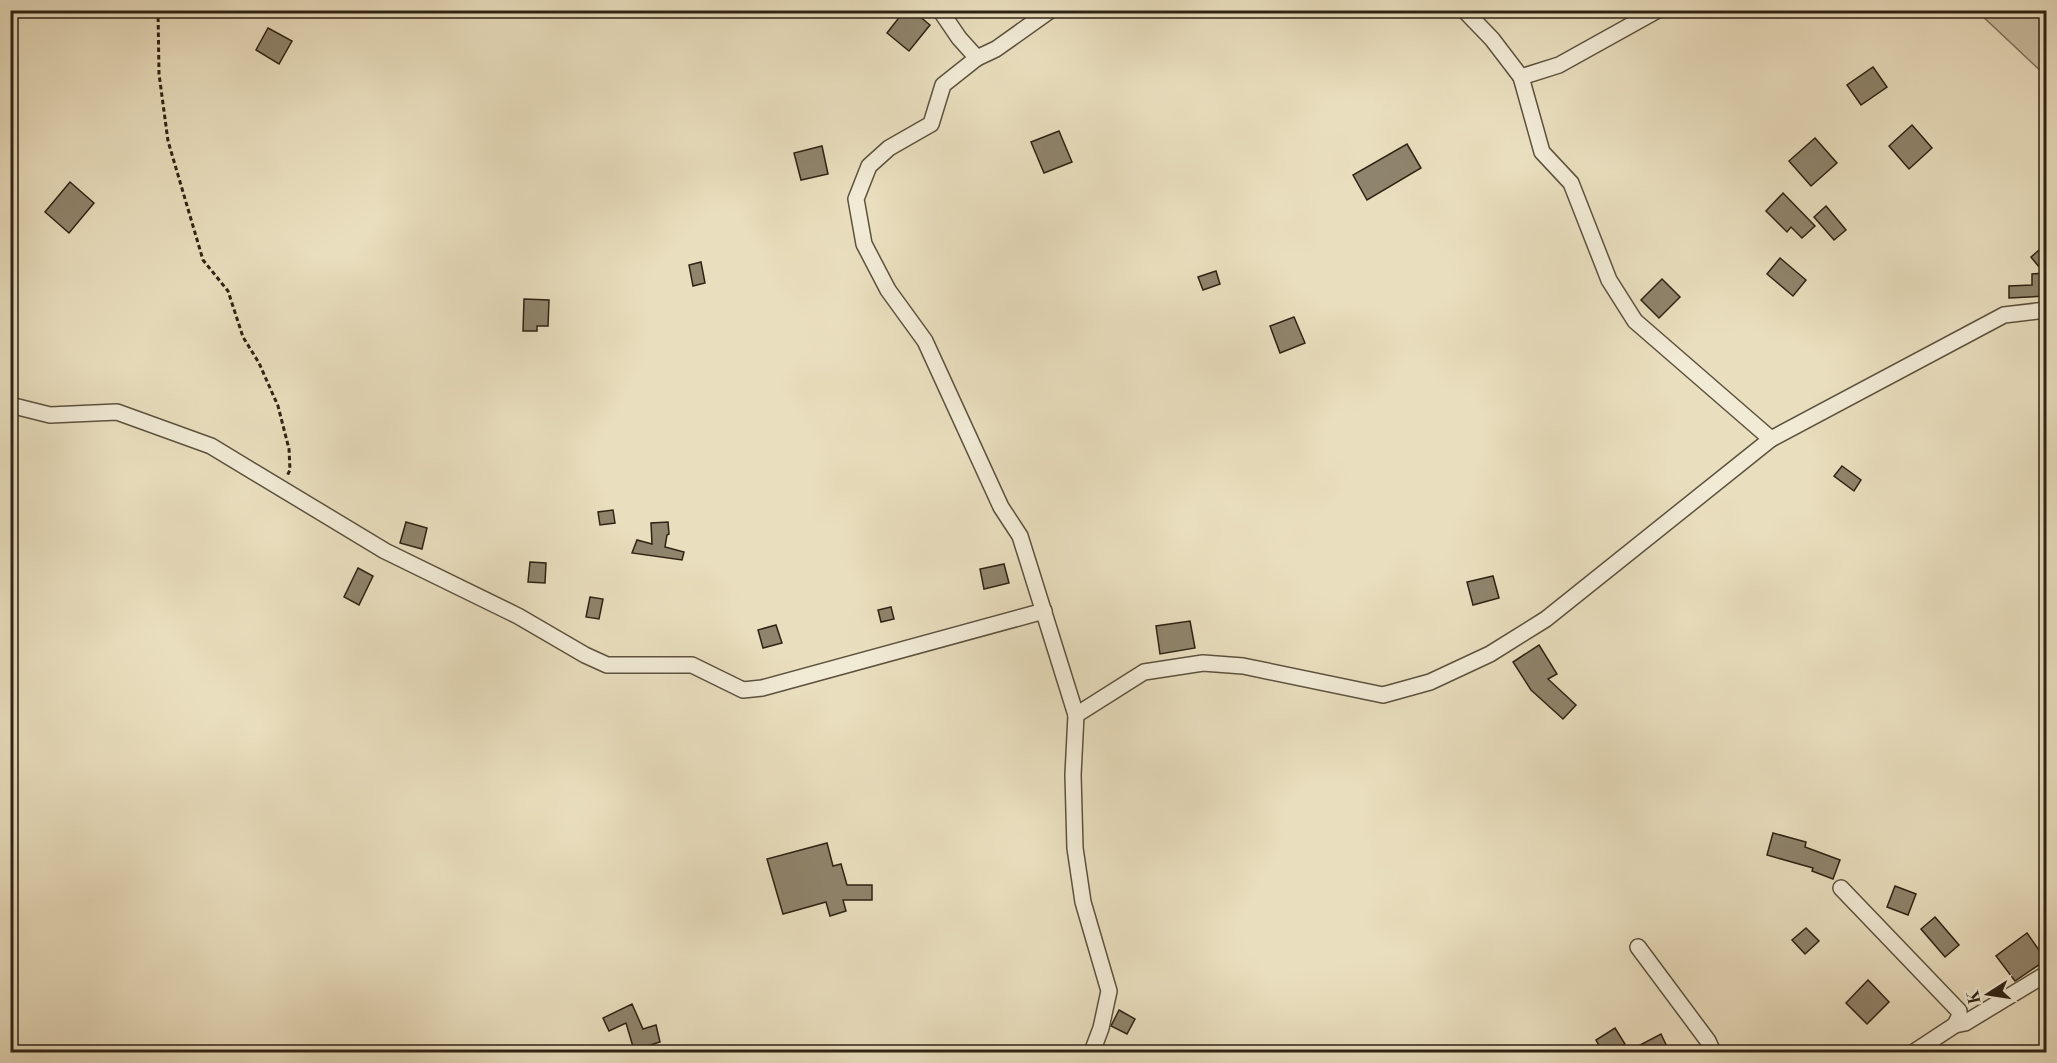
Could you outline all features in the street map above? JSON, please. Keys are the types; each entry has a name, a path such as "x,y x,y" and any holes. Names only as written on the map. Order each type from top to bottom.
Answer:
{"street":[{"path":"940,10 976,58"},
{"path":"1050,10 996,49 976,58 943,85 931,124 889,148 869,166 856,199 864,244 888,290 925,341 1001,507 1020,536 1076,715 1073,775 1075,848 1083,902 1109,991 1101,1028 1092,1053"},
{"path":"1464,10 1492,39 1521,77 1542,152 1571,183 1609,280 1635,321 1772,439"},
{"path":"1521,77 1559,65 1658,10"},
{"path":"1076,715 1144,672 1203,663 1243,666 1383,695 1430,682 1490,654 1546,619 1772,439 2004,315 2046,310"},
{"path":"10,405 50,415 117,412 211,446 385,551 518,616 585,655 608,665 692,665 743,690 762,688 1044,611"},
{"path":"1841,888 1959,1011 1955,1025"},
{"path":"1638,947 1708,1041 1713,1053"},
{"path":"1914,1053 1955,1025 1965,1023 2046,974"}],"path":[{"path":"158,10 159,74 168,141 202,260 228,291 243,337 259,363 278,406 289,449 290,470 282,489"}],"shaded area":[{"path":"1977,11 2046,11 2046,76"}],"building":[{"path":"905,10 912,10 930,25 909,51 887,33"},
{"path":"268,28 292,41 279,64 256,50"},
{"path":"1873,67 1887,87 1861,105 1847,85"},
{"path":"1912,125 1932,148 1909,169 1889,146"},
{"path":"1059,131 1072,162 1044,173 1031,142"},
{"path":"1815,138 1837,163 1811,186 1789,161"},
{"path":"1407,144 1421,168 1367,200 1353,175"},
{"path":"822,146 828,174 801,180 794,153"},
{"path":"70,182 94,203 69,233 45,212"},
{"path":"1783,193 1815,226 1802,238 1791,227 1787,232 1766,211"},
{"path":"1826,206 1846,230 1834,240 1814,217"},
{"path":"2046,244 2046,296 2009,298 2009,286 2032,285 2032,274 2044,273 2031,257"},
{"path":"1780,258 1806,280 1793,296 1767,274"},
{"path":"701,262 705,283 693,286 689,265"},
{"path":"1216,271 1220,284 1203,290 1198,277"},
{"path":"1662,279 1680,297 1659,318 1641,300"},
{"path":"524,299 549,300 548,326 537,326 537,331 523,331"},
{"path":"1294,317 1305,343 1280,353 1270,326"},
{"path":"1842,466 1861,480 1854,491 1834,476"},
{"path":"613,510 615,523 600,525 598,512"},
{"path":"406,522 427,528 422,549 400,543"},
{"path":"668,522 669,534 665,547 684,552 682,560 632,553 637,540 652,544 651,523"},
{"path":"530,562 546,563 545,583 528,582"},
{"path":"1004,564 1009,583 984,589 980,569"},
{"path":"358,568 373,576 359,605 344,597"},
{"path":"1493,576 1499,598 1473,605 1467,582"},
{"path":"590,597 603,599 599,619 586,617"},
{"path":"891,607 894,619 881,622 878,610"},
{"path":"1190,621 1195,648 1160,654 1156,626"},
{"path":"776,625 782,643 763,648 758,630"},
{"path":"1539,645 1557,674 1548,679 1576,705 1563,719 1531,690 1513,662"},
{"path":"1773,833 1806,842 1805,847 1840,860 1833,879 1812,871 1813,868 1767,855"},
{"path":"827,843 833,866 841,864 847,885 872,885 872,900 843,900 846,911 830,916 826,902 783,914 767,859"},
{"path":"1895,886 1916,894 1908,915 1887,907"},
{"path":"1935,917 1959,945 1945,957 1921,929"},
{"path":"1806,928 1819,941 1805,954 1792,940"},
{"path":"2027,933 2046,960 2015,981 1996,956"},
{"path":"1868,980 1889,1002 1867,1024 1846,1003"},
{"path":"632,1004 643,1029 656,1025 660,1042 634,1050 626,1023 609,1031 603,1018"},
{"path":"1119,1010 1135,1019 1127,1034 1111,1026"},
{"path":"1615,1028 1625,1044 1611,1053 1603,1053 1596,1040"},
{"path":"1661,1034 1670,1053 1625,1053"}]}
